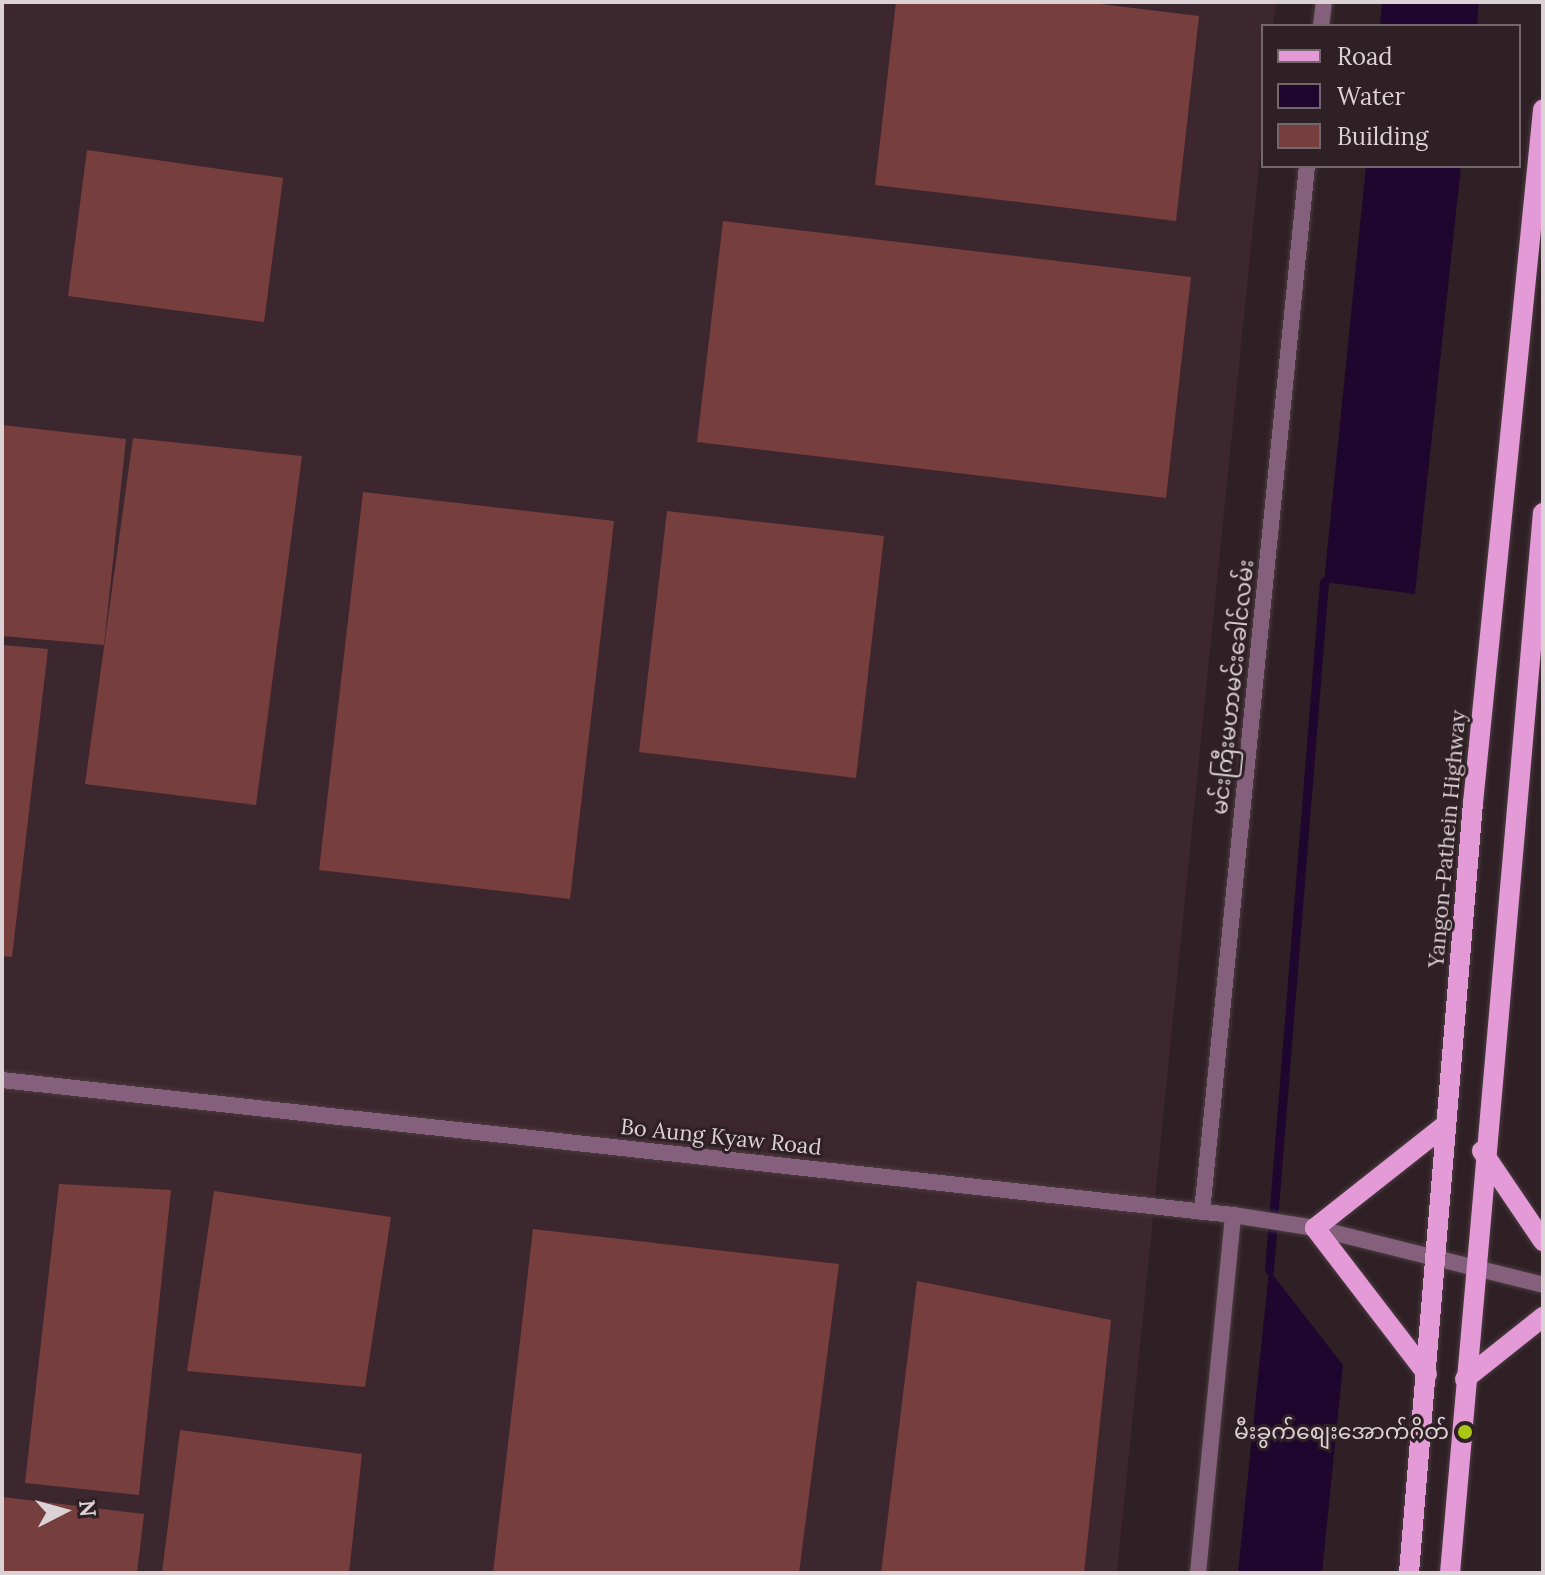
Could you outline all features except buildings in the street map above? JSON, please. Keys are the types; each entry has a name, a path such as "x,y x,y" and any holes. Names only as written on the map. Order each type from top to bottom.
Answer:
{"main road":[{"name":"Yangon-Pathein Highway","path":"1409,1573 1427,1374 1432,1257 1543,110"},
{"path":"1450,1573 1482,1151 1543,513"},
{"path":"1427,1374 1315,1228 1444,1126"},
{"path":"1482,1151 1543,1241"},
{"path":"1465,1379 1543,1317"}],"street":[{"path":"1321,24 1324,2"},
{"name":"မင်းကြီးမဟာမင်းခေါင်လမ်း","path":"1202,1212 1307,168"},
{"name":"Bo Aung Kyaw Road","path":"2,1080 1233,1215 1315,1228 1543,1285"},
{"path":"1198,1573 1233,1215"}],"shaded area":[{"path":"2,2 1276,2 1273,24 1261,24 1261,146 1117,1573 2,1573"}],"water":[{"path":"1382,2 1479,2 1477,24 1380,24"},
{"path":"1366,168 1461,168 1415,594 1324,582"},
{"path":"1269,1270 1343,1365 1322,1573 1238,1573"}],"waterway":[{"path":"1269,1270 1324,582"}],"place":[{"name":"မီးခွက်စျေးအောက်ဂိတ်","path":"1465,1432"}]}
